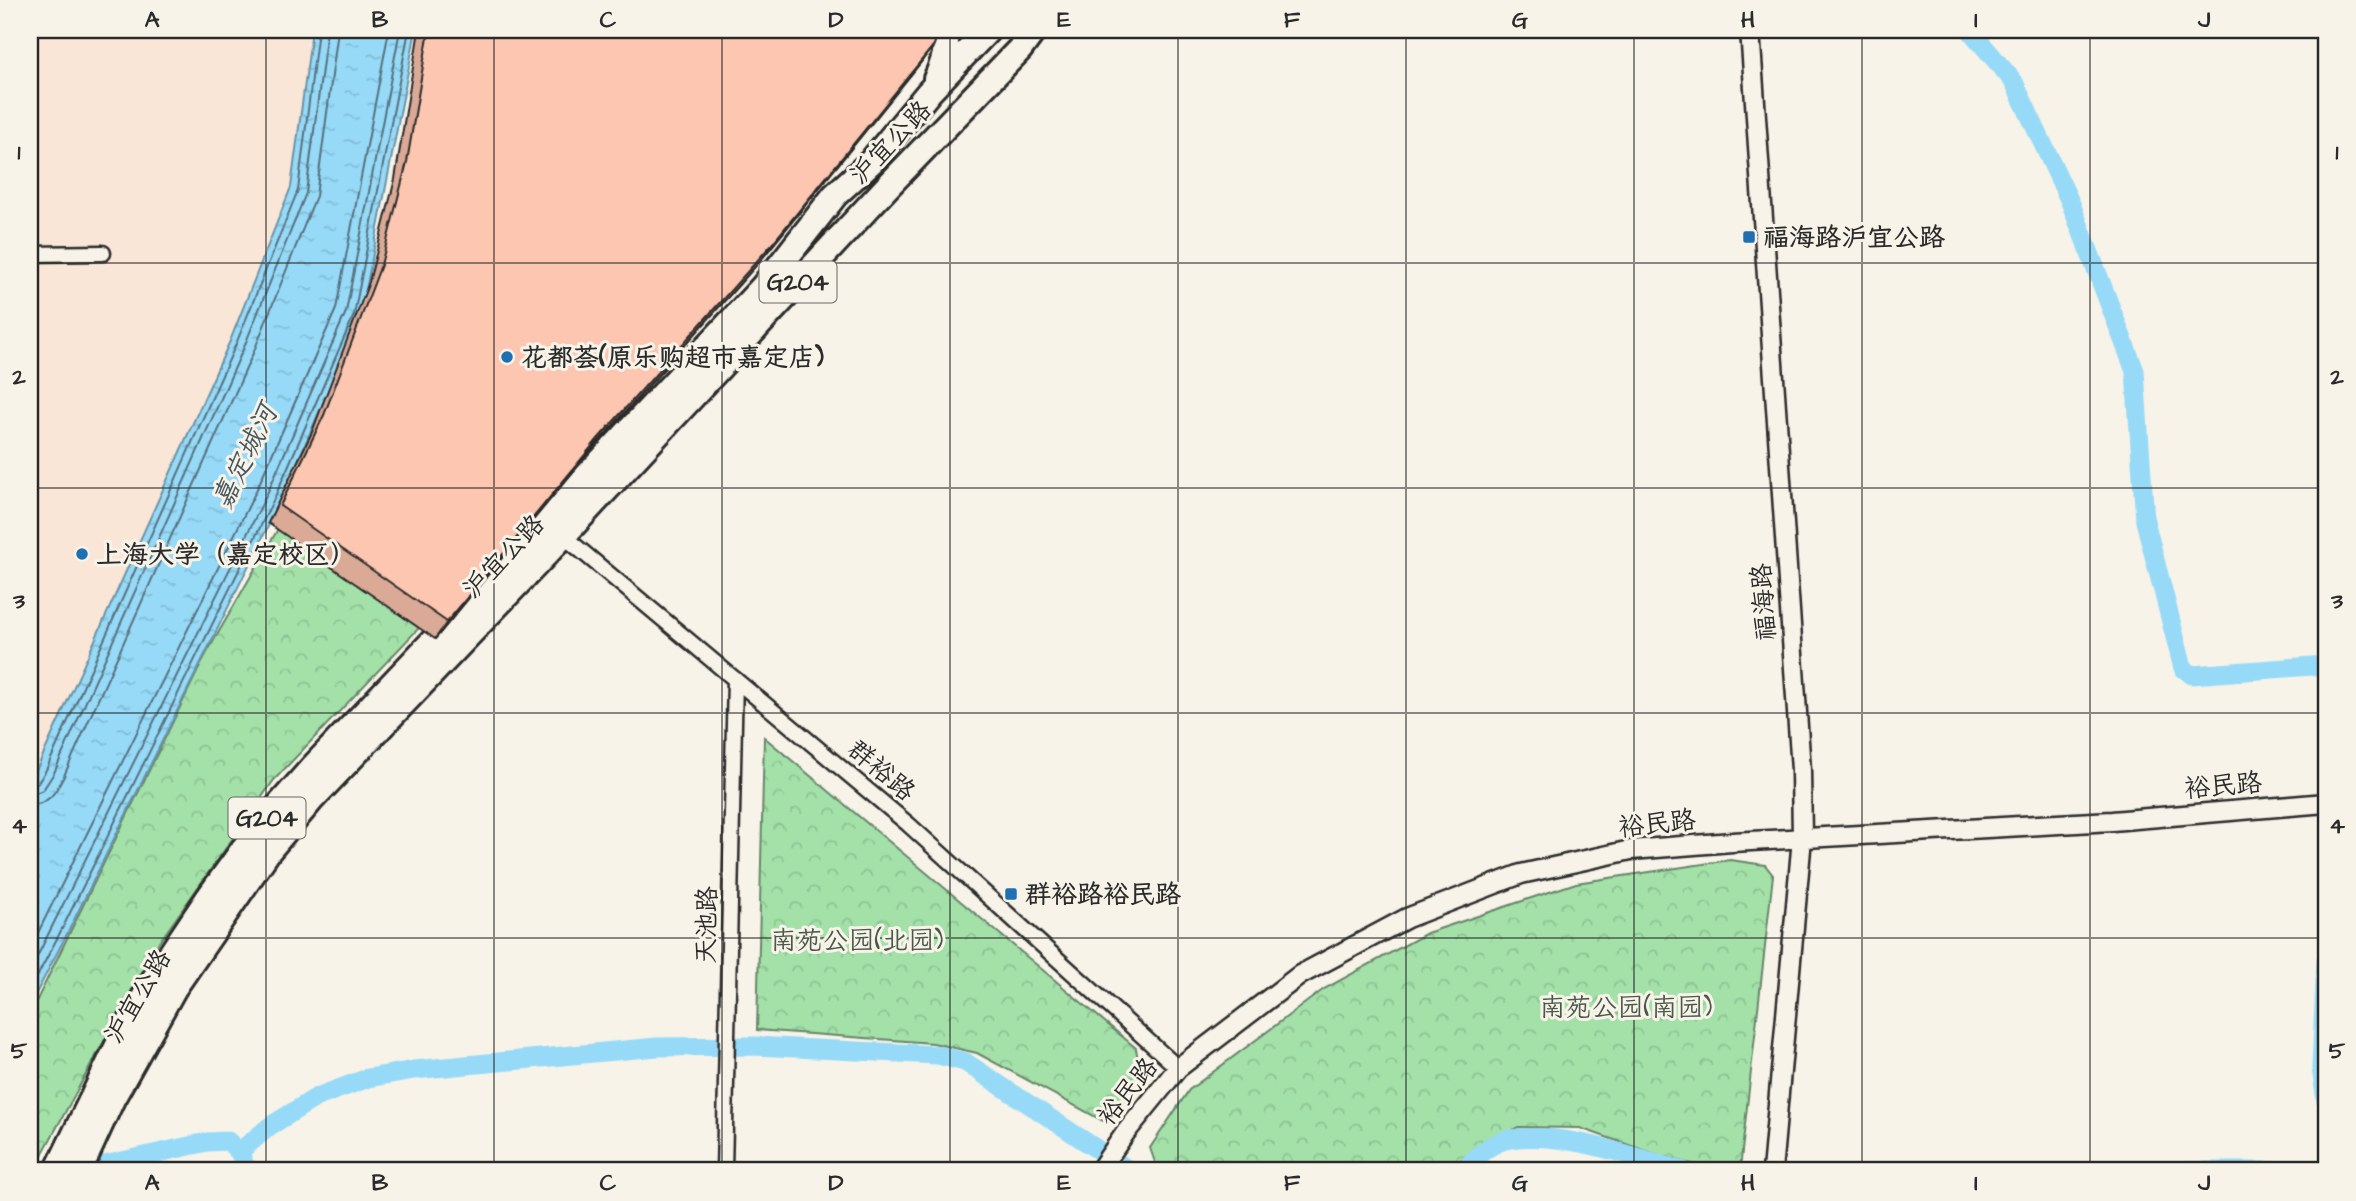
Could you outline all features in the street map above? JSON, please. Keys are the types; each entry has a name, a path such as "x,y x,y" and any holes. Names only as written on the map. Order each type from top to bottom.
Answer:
{"highway":[{"path":"929,92 945,60 945,30"},
{"name":"沪宜公路","path":"70,1167 174,988 269,850 555,528 762,287 835,195 871,162 929,92 988,30"},
{"name":"沪宜公路","path":"555,528 1020,49 1034,30"}],"street":[{"name":"福海路","path":"1750,30 1800,756 1802,838 1772,1170"},
{"path":"30,254 103,253"},
{"name":"群裕路","path":"555,528 908,824 1178,1068"},
{"name":"天池路","path":"724,1171 735,679"},
{"name":"裕民路","path":"1099,1171 1126,1132 1178,1068 1300,975 1407,918 1521,874 1631,850 2112,821 2321,804"}],"shaded area":[{"name":"上海大学（嘉定校区）","path":"30,30 312,30 291,187 230,341 30,784"}],"green space":[{"path":"278,529 419,628 274,780 155,948 33,1171 30,1171 30,1014 205,656"},
{"name":"南苑公园(北园)","path":"764,737 1136,1048 1141,1080 1105,1122 977,1053 933,1043 757,1030"},
{"name":"南苑公园(南园)","path":"1730,860 1765,865 1773,875 1740,1169 1695,1165 1580,1128 1518,1127 1457,1162 1448,1171 1165,1171 1157,1168 1150,1148 1189,1090 1324,989 1427,933 1576,883"}],"water":[{"name":"嘉定城河","path":"312,30 416,30 361,316 280,502 30,1005 30,784 230,341 291,187"}],"building":[{"name":"花都荟(原乐购超市嘉定店)","path":"429,30 938,32 934,45 772,244 598,439 447,622 280,506 324,415 381,265 407,162"}],"waterway":[{"path":"1970,30 2014,82 2071,204 2135,371 2145,521 2183,668 2192,675 2326,665"},
{"path":"2326,960 2321,1068 2326,1101"},
{"path":"239,1152 270,1126 317,1097 368,1078 414,1070 657,1047 754,1046 938,1055 965,1062 1130,1171"},
{"path":"1462,1171 1496,1143 1531,1138 1575,1142 1684,1171"},
{"path":"78,1171 207,1142 228,1141 239,1152 248,1171"},
{"path":"2161,1171 2302,1171"}],"place":[{"name":"福海路沪宜公路","path":"1749,237"},
{"name":"花都荟(原乐购超市嘉定店)","path":"507,357"},
{"name":"上海大学（嘉定校区）","path":"82,554"},
{"name":"群裕路裕民路","path":"1011,894"}]}
